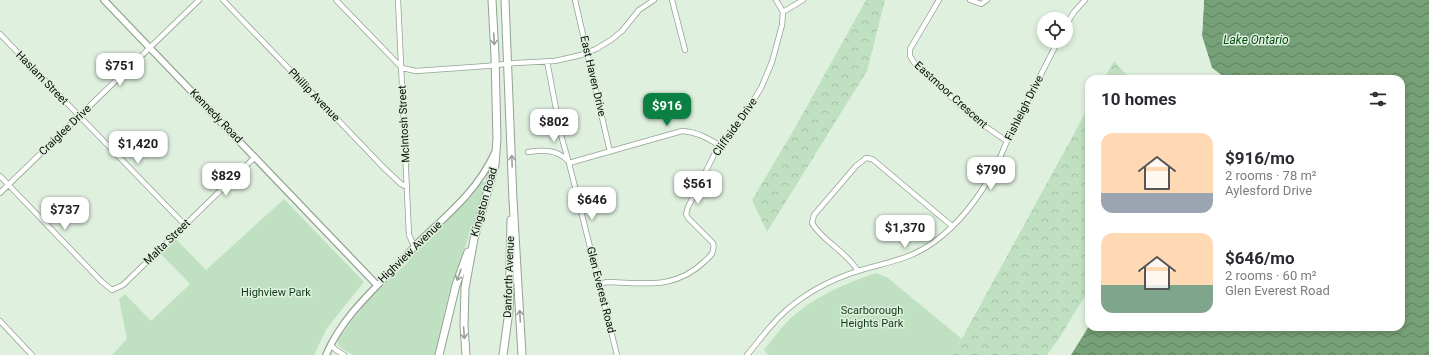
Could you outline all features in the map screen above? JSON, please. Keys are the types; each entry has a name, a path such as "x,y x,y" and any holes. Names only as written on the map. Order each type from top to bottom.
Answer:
{"main road":[{"name":"Kingston Road","path":"466,355 464,326 465,288 474,239 491,184 495,165 497,139 496,65 492,0"},
{"name":"Kingston Road","path":"505,0 513,200 522,355"},
{"name":"Danforth Avenue","path":"503,355 509,311 513,200"},
{"path":"440,355 456,285 474,239"}],"street":[{"name":"Kennedy Road","path":"104,0 377,285"},
{"name":"Craiglee Drive","path":"0,193 199,0"},
{"name":"Phillip Avenue","path":"223,0 383,167 401,184 407,187"},
{"path":"336,0 402,68 416,72 566,59 588,53 611,40 622,31 639,10 654,0"},
{"name":"McIntosh Street","path":"398,0 409,235 414,246"},
{"name":"East Haven Drive","path":"575,0 610,152"},
{"path":"672,0 685,50"},
{"path":"776,0 783,12 803,0"},
{"name":"Eastmoor Crescent","path":"939,0 910,49 910,56 916,64 967,111 1007,141"},
{"path":"970,0 977,4 985,1"},
{"path":"1073,14 1085,0"},
{"name":"Cliffside Drive","path":"600,284 607,282 668,282 696,270 713,253 713,243 688,218 686,214 688,207 720,146 740,122 761,88 772,62 779,39 783,12"},
{"name":"Haslam Street","path":"0,34 185,225"},
{"name":"Fishleigh Drive","path":"747,355 769,327 791,306 820,287 858,271 905,258 919,252 938,239 952,226 964,213 995,168 1007,141 1054,48"},
{"name":"Glen Everest Road","path":"547,61 564,147 617,355"},
{"path":"528,152 550,150 560,154 569,162 610,152 682,131 688,131 705,136 720,146"},
{"name":"Highview Avenue","path":"326,355 345,322 377,285 414,246 459,205 489,166 496,150"},
{"name":"Malta Street","path":"9,184 102,282 112,290 123,285 255,157"},
{"path":"858,271 853,262 812,224 814,215 856,166 866,158 872,159 952,226"},
{"path":"0,176 9,184"},
{"path":"0,321 32,355"},
{"path":"331,345 344,355"}],"green space":[{"path":"866,0 885,0 867,71 767,232 752,200 792,133"},
{"path":"1114,61 1126,75 1106,75"},
{"path":"1085,113 1085,296 1060,337 1047,355 953,355"},
{"path":"483,181 485,186 481,202 449,293 435,355 353,355 341,348 338,345 338,340 368,300 408,262 413,250 426,238 433,235 473,194 477,186"},
{"name":"Highview Park","path":"284,199 364,282 327,328 314,355 112,355 127,339 119,299 125,294 151,321 190,284 161,254 176,239 206,270"},
{"name":"Scarborough Heights Park","path":"876,273 888,278 962,339 953,355 768,355 764,350 787,322 807,305 829,292"}],"water":[{"name":"Lake Ontario","path":"1204,0 1429,0 1429,355 1071,355 1086,331 1405,331 1405,75 1222,75 1212,68 1202,36"}],"pier":[{"path":"1202,0 1204,0 1202,36 1212,68 1221,75 1217,75 1210,69 1200,37"}]}
